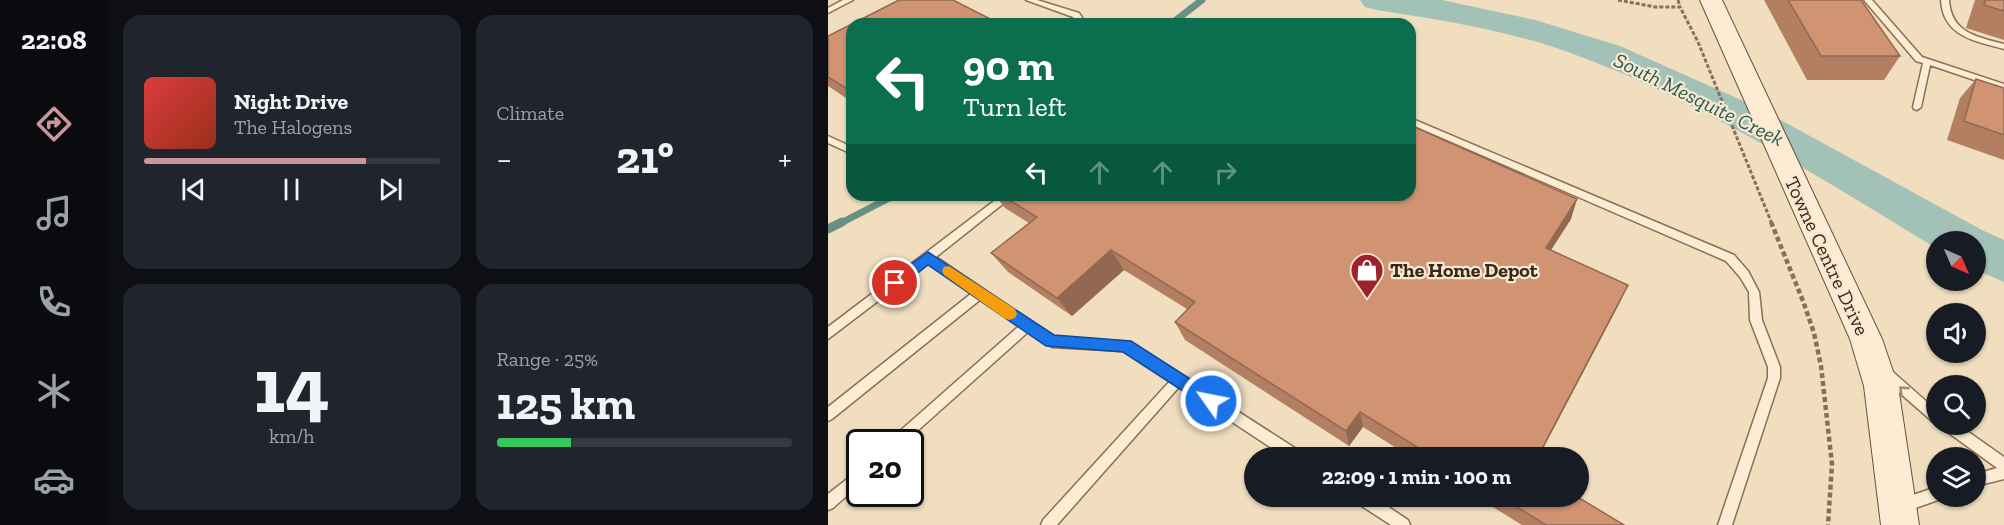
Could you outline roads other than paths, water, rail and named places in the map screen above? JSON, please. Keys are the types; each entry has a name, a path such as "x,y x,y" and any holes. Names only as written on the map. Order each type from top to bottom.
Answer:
{"street":[{"name":"Towne Centre Drive","path":"1715,9 1869,350 1881,386 1899,516"}],"lane":[{"path":"828,11 849,0"},
{"path":"1030,0 1076,15 1078,18"},
{"path":"1868,0 1919,59 2004,87"},
{"path":"1945,0 1944,12 1958,33 2004,47"},
{"path":"1917,107 1927,62"},
{"path":"1416,124 1730,258 1744,274 1754,292 1756,320 1774,367 1774,378 1725,525"},
{"path":"828,139 846,148"},
{"path":"828,334 1001,201"},
{"path":"928,258 1052,342 1126,346 1282,447"},
{"path":"828,415 980,293"},
{"path":"911,429 1027,326"},
{"path":"1869,350 1906,394 1926,409"},
{"path":"1048,525 1178,380"},
{"path":"1962,435 2004,465"},
{"path":"1986,478 2004,473"},
{"path":"828,503 846,487"},
{"path":"1899,516 1926,500"},
{"path":"1375,507 1402,525"}],"waterway":[{"path":"1179,18 1202,0"},
{"name":"South Mesquite Creek","path":"1377,0 1494,20 1551,35 1607,54 1744,118 1946,231"},
{"path":"839,224 883,201"},
{"path":"828,229 842,222"},
{"name":"South Mesquite Creek","path":"1986,253 2004,263"}],"place":[{"name":"The Home Depot","path":"1367,299"}]}
